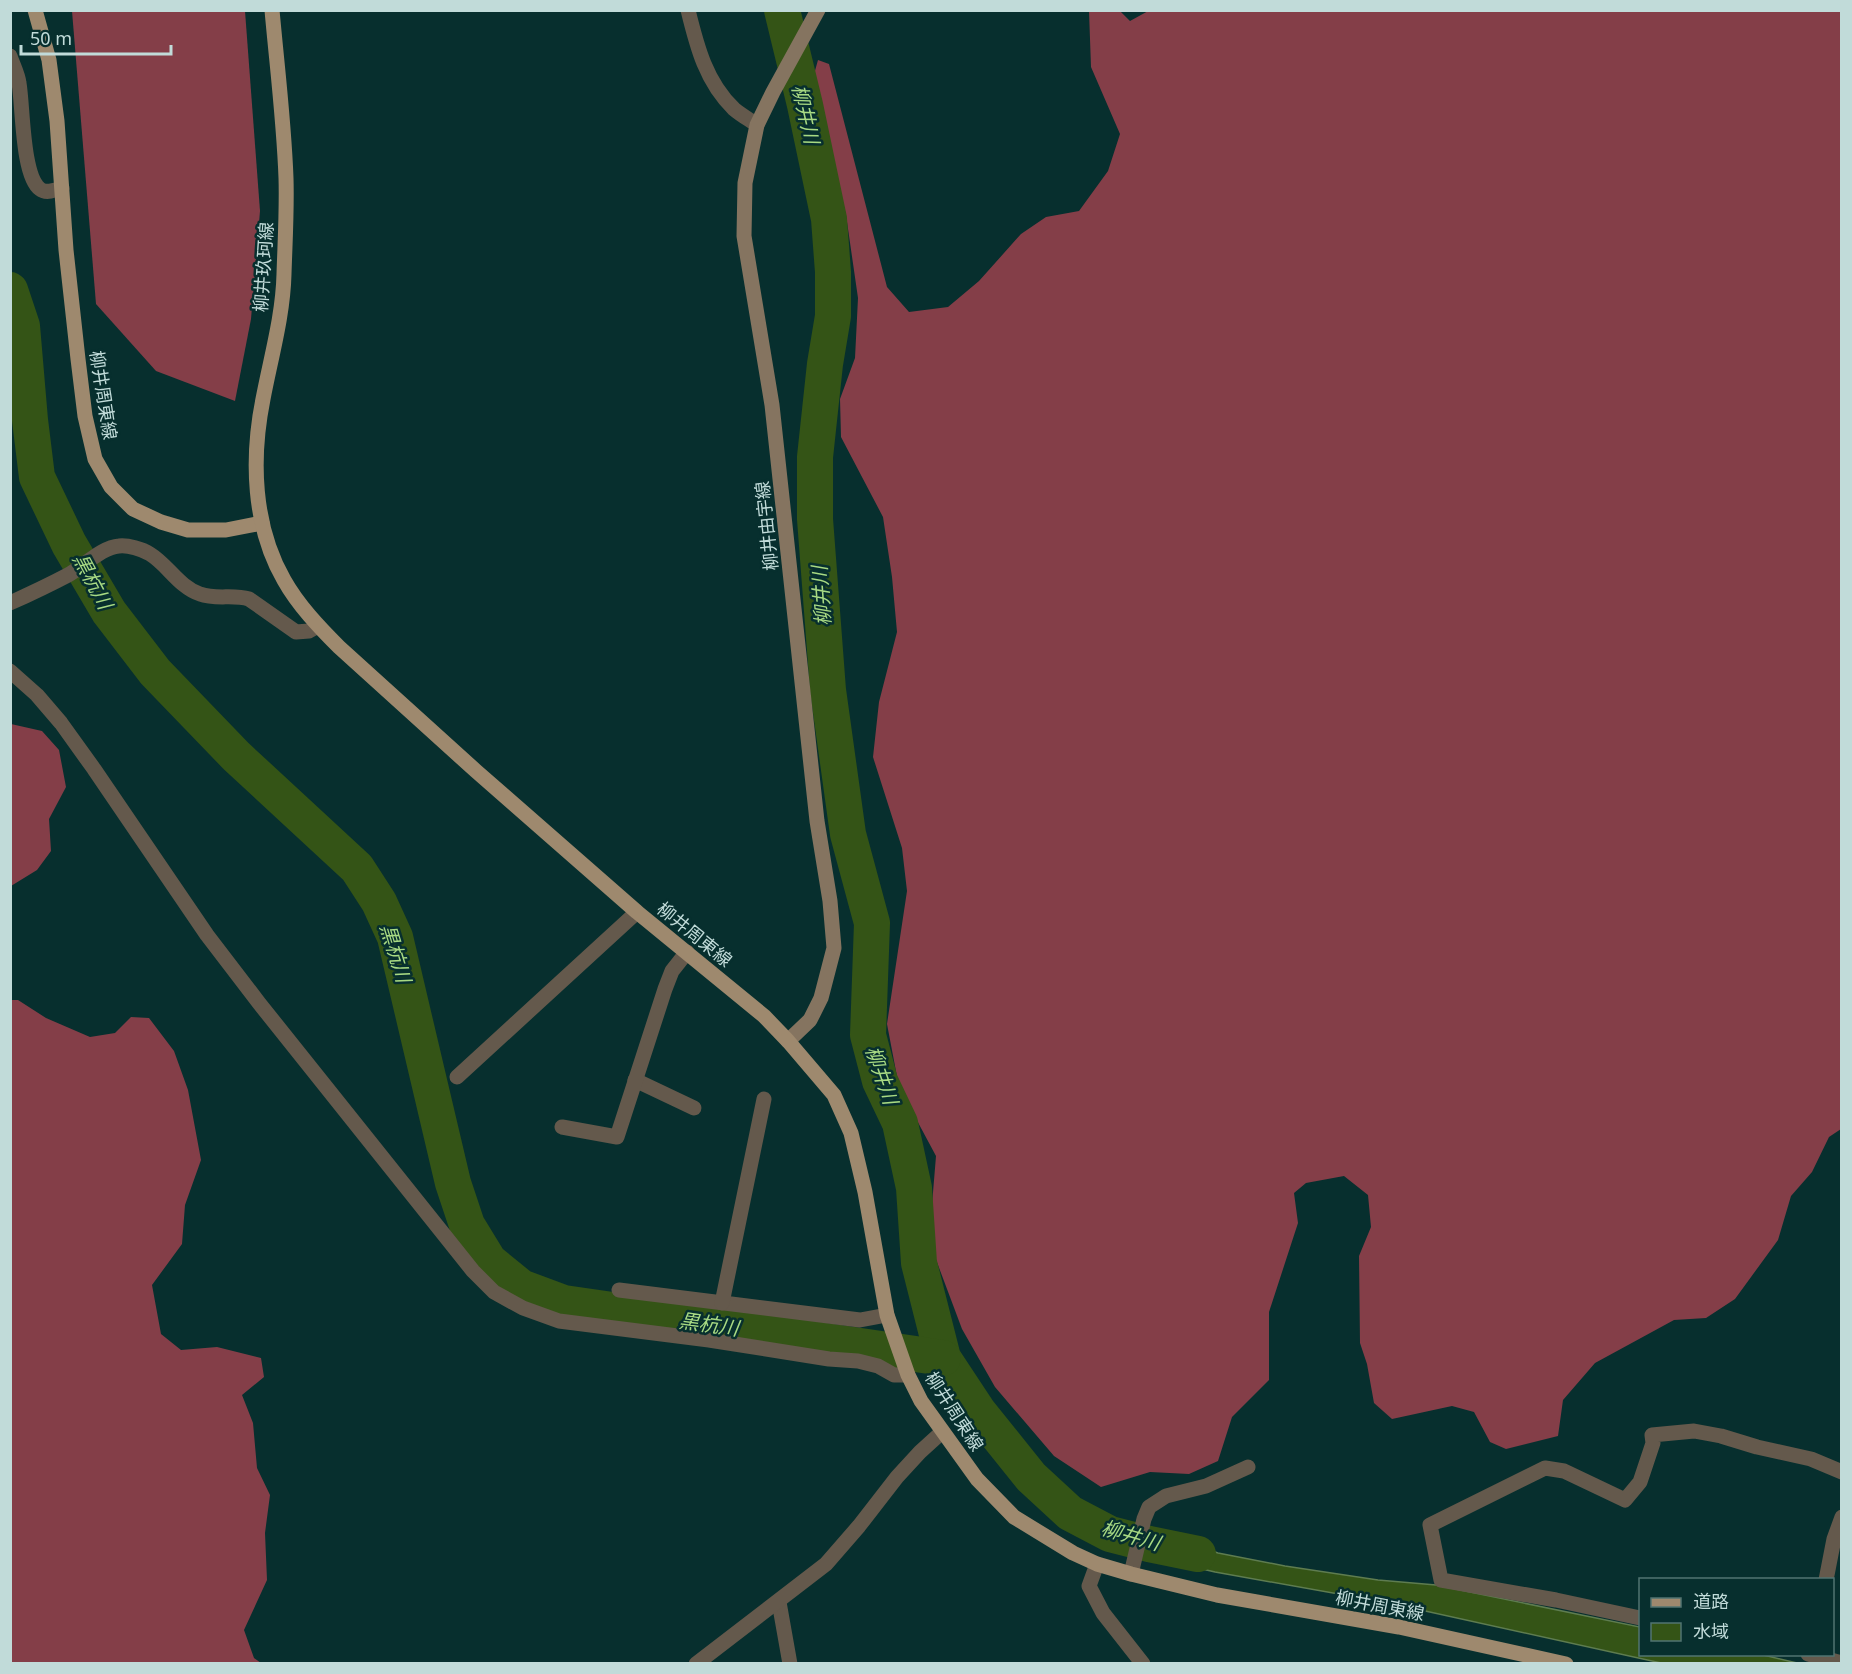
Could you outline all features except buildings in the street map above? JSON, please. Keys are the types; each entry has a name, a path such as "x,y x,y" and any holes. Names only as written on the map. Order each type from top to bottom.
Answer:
{"main road":[{"name":"柳井周東線","path":"35,10 50,60 63,188 66,250 85,416 95,459 111,487 133,509 160,522 188,530 226,530 262,523 284,580 318,626 476,771 637,912 764,1016 788,1041 834,1095 851,1132 866,1192 887,1315 907,1372 921,1401 977,1479 1014,1517 1073,1554 1097,1564 1133,1569 1217,1595 1399,1628 1566,1664"},
{"name":"柳井玖珂線","path":"262,523 256,486 257,449 262,400 277,338 285,266 286,179 272,10"},
{"name":"柳井由宇線","path":"788,1041 810,1020 821,998 834,948 830,901 817,821 772,405 744,236 745,183 757,125 772,92 814,17"}],"street":[{"path":"688,10 697,50 713,85 735,110 757,125"},
{"path":"10,56 19,82 23,130 31,178 40,190 63,188"},
{"path":"10,603 70,574 97,555 117,545 130,546 150,554 185,586 199,594 249,599 296,632 309,631 318,626"},
{"path":"10,671 37,695 61,723 226,960 473,1272 494,1292 523,1308 560,1321 709,1340 829,1359 858,1361 878,1366 894,1375 907,1372"},
{"path":"457,1077 637,912"},
{"path":"562,1127 616,1137 665,989 672,971 687,952"},
{"path":"635,1080 694,1108"},
{"path":"722,1303 764,1100"},
{"path":"620,1290 860,1320 887,1315"},
{"path":"1639,1618 1441,1580 1430,1525 1545,1468 1564,1471 1625,1500 1640,1482 1653,1443 1652,1435 1694,1431 1712,1434 1757,1448 1811,1459 1842,1472"},
{"path":"696,1664 826,1564 860,1526 897,1477 942,1432"},
{"path":"1133,1569 1144,1519 1149,1507 1166,1496 1206,1486 1248,1467"},
{"path":"1827,1578 1842,1517"},
{"path":"1097,1564 1089,1586 1103,1613 1143,1664"},
{"path":"779,1602 790,1664"},
{"path":"1810,1658 1842,1663"}],"shaded area":[{"path":"1150,10 1841,11 1841,1129 1829,1137 1812,1172 1791,1196 1778,1240 1735,1299 1706,1318 1674,1320 1595,1363 1563,1400 1558,1436 1506,1449 1490,1442 1474,1412 1452,1406 1392,1419 1374,1403 1367,1364 1360,1343 1359,1256 1371,1227 1368,1195 1344,1176 1306,1183 1294,1193 1298,1223 1269,1312 1269,1380 1232,1417 1218,1461 1189,1474 1150,1472 1101,1487 1054,1456 995,1387 962,1329 929,1241 936,1156 899,1087 887,1024 907,891 902,848 873,757 879,702 897,632 892,577 883,517 841,437 840,399 855,358 858,298 846,215 813,78 818,60 829,64 887,287 909,312 948,307 979,281 1021,234 1046,217 1079,211 1108,171 1120,134 1091,67 1089,11 1120,11 1130,21"},
{"path":"72,11 245,11 260,211 251,319 235,401 156,371 96,304"},
{"path":"11,724 42,731 59,750 66,787 49,819 51,851 37,870 11,886"},
{"path":"11,1000 18,1000 46,1018 90,1037 115,1033 131,1017 149,1018 174,1051 188,1090 201,1160 185,1205 182,1244 152,1285 161,1334 181,1350 217,1347 261,1358 264,1377 242,1395 253,1423 257,1468 270,1495 265,1533 267,1580 244,1630 254,1658 261,1663 11,1663"}],"water":[{"path":"1153,1530 1218,1553 1378,1580 1436,1585 1639,1627 1639,1656 1767,1656 1797,1663 1661,1663 1389,1603 1215,1572 1146,1556"}],"waterway":[{"name":"柳井川","path":"782,10 829,219 833,272 833,316 825,364 815,457 815,519 828,690 848,834 872,923 868,1035 880,1081 900,1123 914,1188 919,1263 943,1358 978,1411 1031,1477 1070,1513 1110,1534 1198,1554"},
{"name":"黒杭川","path":"10,290 22,326 37,477 69,544 109,612 155,672 236,756 357,868 379,902 395,937 453,1183 467,1225 489,1261 521,1287 564,1303 943,1358"}]}
